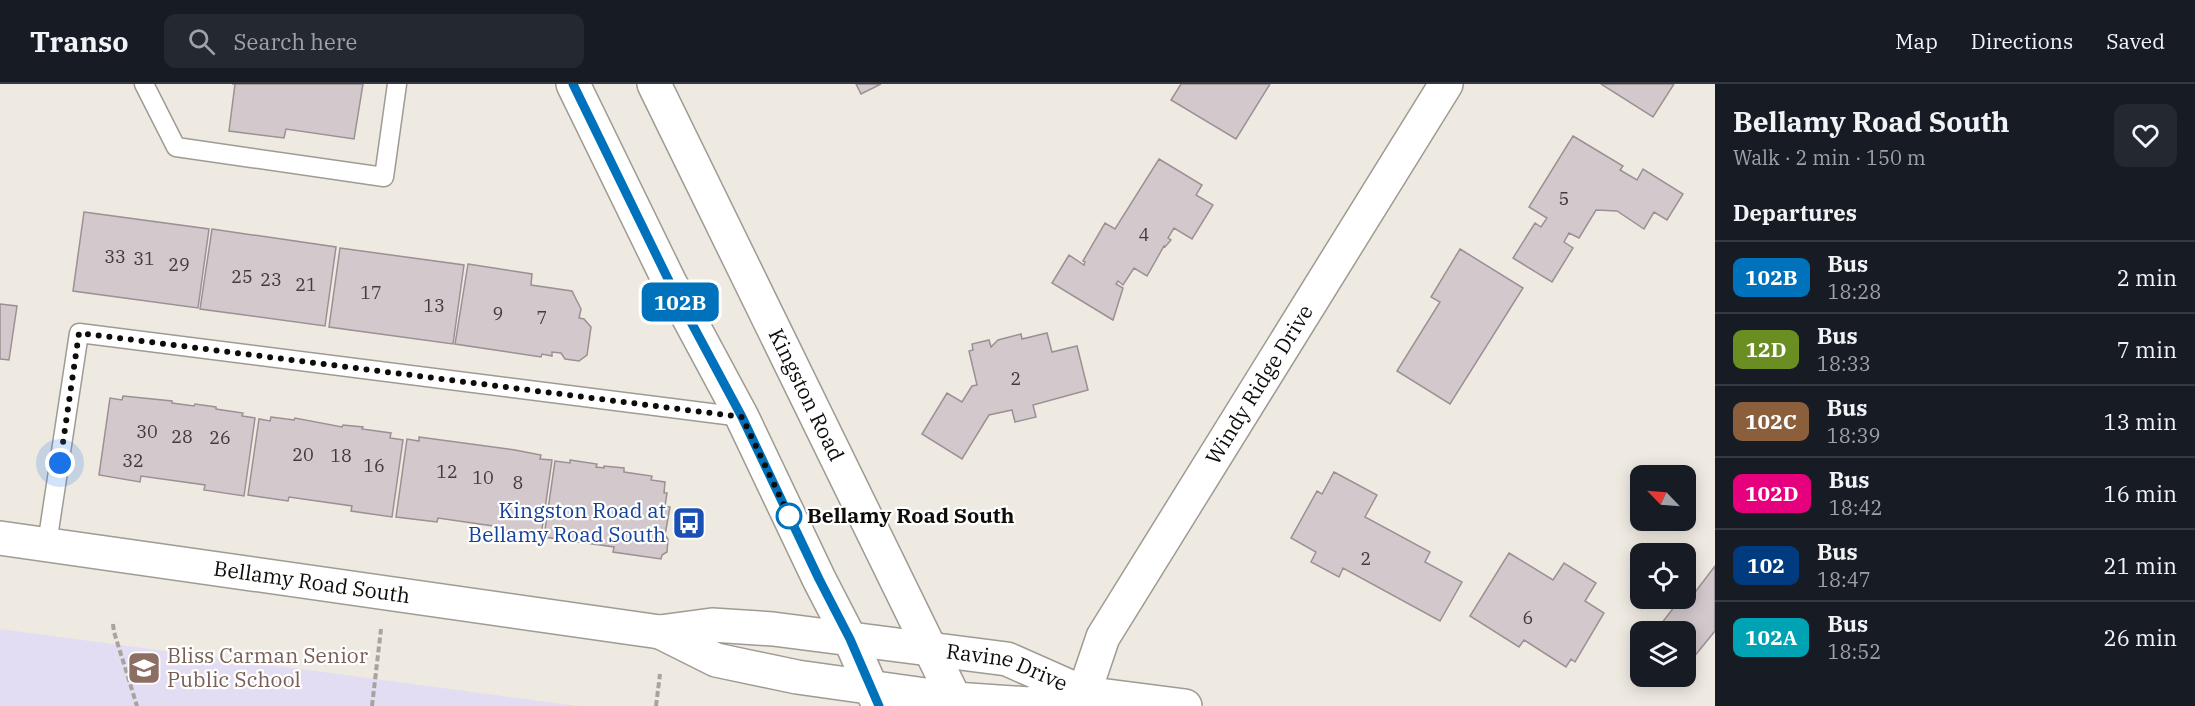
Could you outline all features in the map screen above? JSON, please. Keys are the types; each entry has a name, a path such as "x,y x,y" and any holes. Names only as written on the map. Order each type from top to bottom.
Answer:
{"street":[{"path":"573,84 669,281 742,417 850,639 875,697"},
{"name":"Kingston Road","path":"654,84 956,702"},
{"name":"Windy Ridge Drive","path":"1084,693 1103,637 1446,84"},
{"name":"Bellamy Road South","path":"0,538 660,632 712,625 773,629 929,650"},
{"name":"Bellamy Road South","path":"660,632 716,660 797,677 875,697 956,702"},
{"name":"Ravine Drive","path":"929,650 1007,659 1084,693 1185,706"},
{"name":"Ravine Drive","path":"956,702 1029,704 1084,693"}],"lane":[{"path":"144,84 176,147 384,177 397,84"},
{"path":"47,544 79,333 742,417"}],"path":[{"path":"372,706 385,592"},
{"path":"113,624 137,706"}],"shaded area":[{"name":"Bliss Carman Senior Public School","path":"0,629 578,706 0,706"}],"building":[{"path":"235,84 363,84 354,139 286,129 284,138 229,131"},
{"path":"856,84 881,84 861,94"},
{"path":"1181,84 1270,84 1236,139 1171,100"},
{"path":"1601,84 1674,84 1653,117"},
{"path":"1573,136 1623,166 1620,170 1637,180 1643,169 1683,194 1667,220 1654,212 1644,229 1617,211 1596,210 1579,238 1569,233 1564,242 1573,248 1552,282 1513,258 1535,223 1541,227 1547,218 1529,207"},
{"path":"1159,159 1202,185 1196,195 1213,205 1192,239 1174,228 1168,238 1171,240 1164,246 1147,276 1134,268 1123,285 1118,281 1116,284 1123,288 1113,320 1052,283 1069,255 1084,265 1083,261 1105,223 1115,229"},
{"path":"84,212 209,229 198,308 73,291"},
{"path":"212,229 336,247 325,326 200,309"},
{"path":"340,248 464,265 453,344 329,327"},
{"path":"1460,249 1523,288 1450,404 1397,371 1440,302 1431,297"},
{"path":"468,264 532,274 531,285 572,291 581,309 579,318 584,319 591,327 587,355 579,361 565,359 561,353 552,352 552,356 542,354 541,357 455,344"},
{"path":"0,304 17,306 9,360 0,359"},
{"path":"1047,333 1052,352 1077,346 1088,390 1033,405 1036,417 1015,422 1012,410 989,415 962,459 922,434 947,393 962,402 972,386 977,385 969,351 973,350 972,344 989,340 991,347 998,340 1021,334 1022,339"},
{"path":"123,396 216,407 216,409 243,413 242,416 255,418 244,496 204,490 205,485 141,476 140,482 99,475 110,398 122,400"},
{"path":"271,417 294,420 295,418 342,427 343,425 363,427 362,429 391,433 390,438 403,440 392,517 351,511 352,506 289,497 288,501 248,495 259,419 270,421"},
{"path":"419,437 515,450 541,455 540,459 552,460 541,536 500,531 500,527 438,518 437,522 396,517 407,439 419,441"},
{"path":"570,460 597,464 596,467 624,468 624,472 652,476 651,480 665,482 664,493 667,493 665,506 670,507 665,535 668,539 667,552 662,555 661,559 613,552 614,547 544,537 555,461 570,463"},
{"path":"1334,472 1377,495 1365,517 1430,552 1425,562 1462,582 1440,621 1343,568 1339,577 1311,562 1316,552 1291,538 1317,491 1322,494"},
{"path":"1509,553 1553,580 1564,563 1596,583 1585,601 1604,613 1575,662 1571,659 1566,667 1524,640 1519,647 1470,616"},
{"path":"1715,566 1715,631 1696,654 1696,621 1663,621 1673,609 1696,609 1696,591"}],"bus line":[{"name":"102B","path":"573,84 669,281 742,417 850,639 879,706"}],"place":[{"name":"Bellamy Road South","path":"789,516"},
{"name":"Kingston Road at Bellamy Road South","path":"689,523"},
{"name":"Bliss Carman Senior Public School","path":"144,668"}],"route":[{"path":"60,463 79,333 742,417 790,518 789,516"}]}
